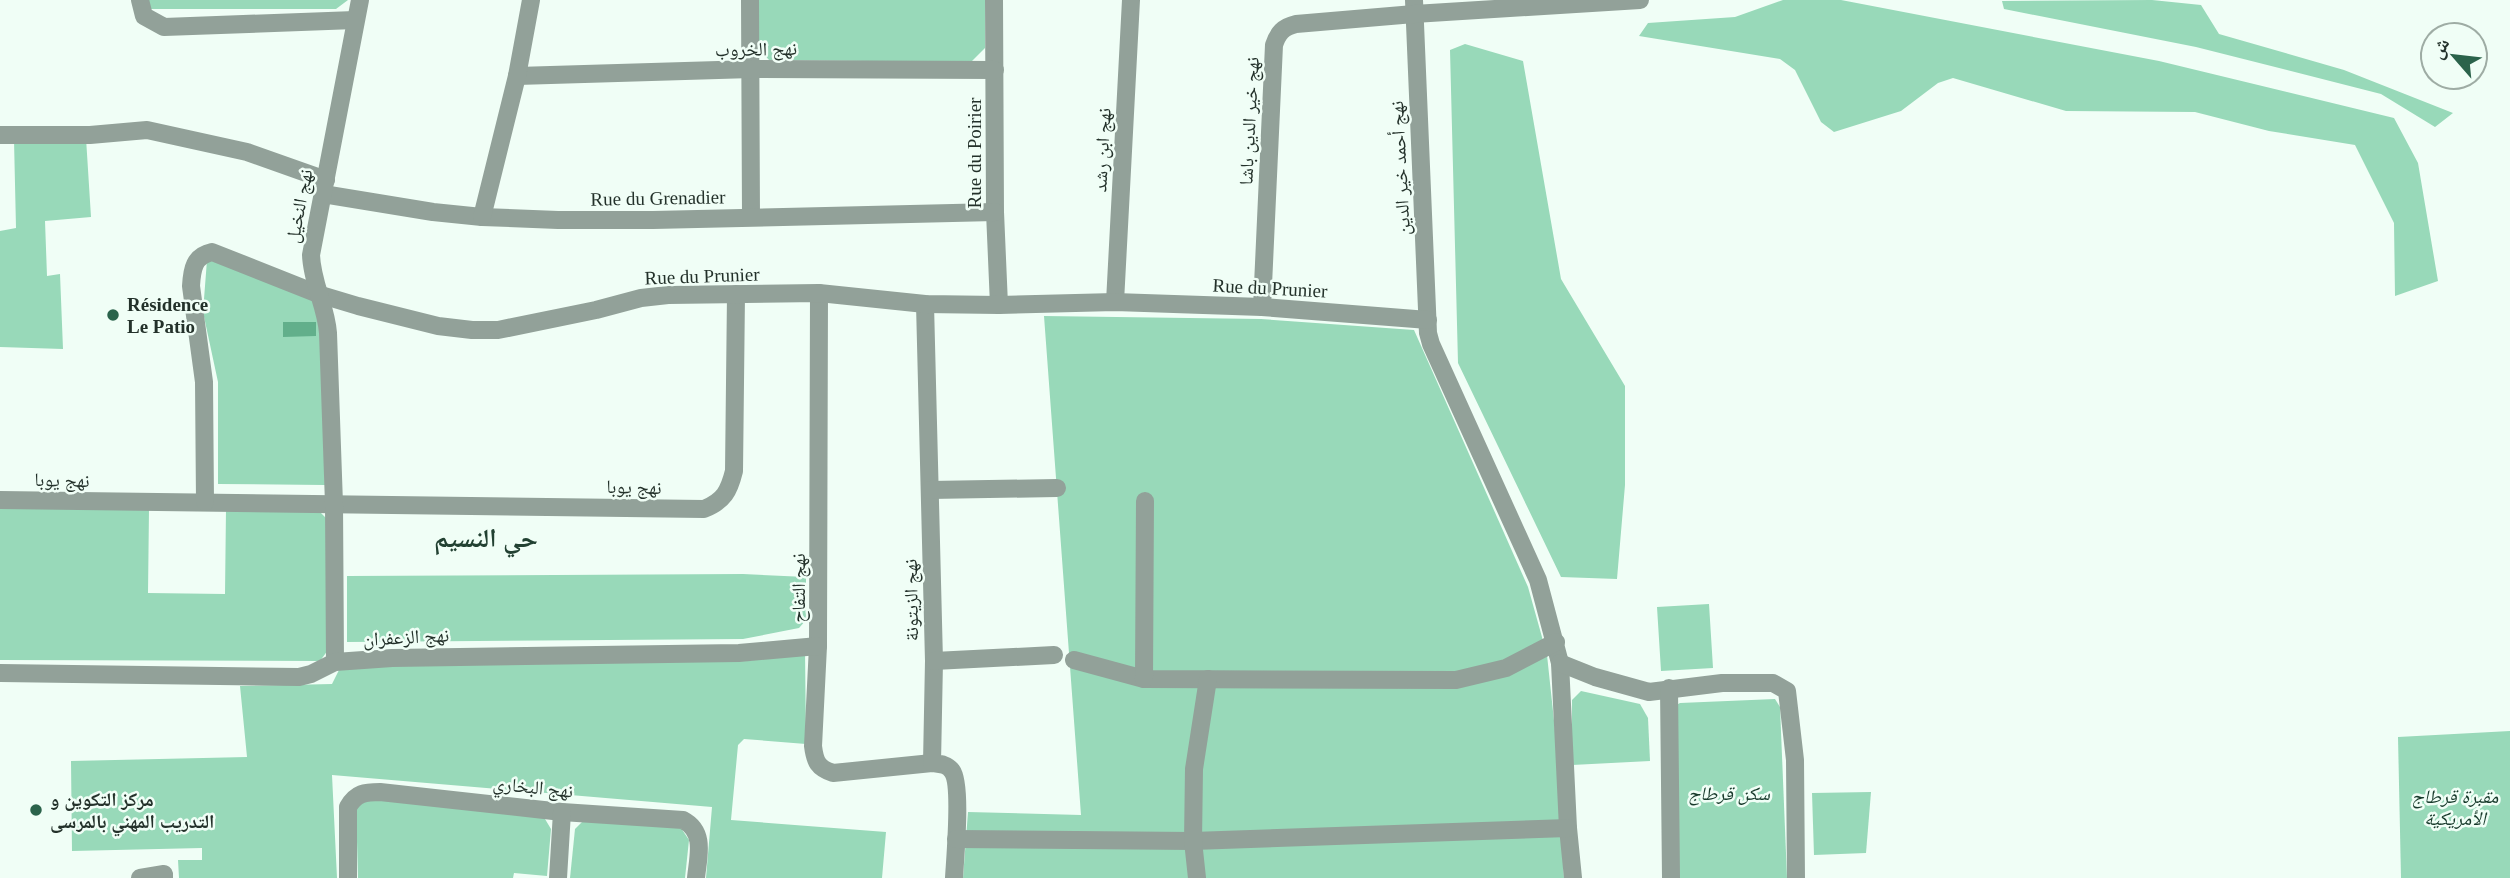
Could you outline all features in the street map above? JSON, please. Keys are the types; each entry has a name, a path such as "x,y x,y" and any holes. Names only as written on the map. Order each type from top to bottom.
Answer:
{"street":[{"name":"نهج النخيل","path":"334,503 326,310 312,273 311,256 360,0"},
{"path":"482,217 517,76 531,0"},
{"path":"750,0 751,216"},
{"name":"Rue du Poirier","path":"994,0 995,212 999,305"},
{"name":"نهج ابن رشد","path":"1115,303 1131,0"},
{"path":"1414,7 1640,0"},
{"path":"140,3 144,16 164,27 355,20"},
{"name":"نهج خير الدين باشا","path":"1262,307 1274,45 1278,34 1287,26 1296,24 1414,7"},
{"name":"نهج أحمد خير الدين","path":"1414,7 1431,344 1538,580 1556,642 1560,663 1573,878"},
{"name":"نهج الخروب","path":"517,76 752,69 995,70"},
{"name":"Rue du Grenadier","path":"0,135 90,135 147,130 247,152 324,187 433,212 482,217 653,220 995,212"},
{"name":"Rue du Prunier","path":"205,502 204,382 191,286 195,261 203,254 212,252 318,294 402,318 438,326 485,330 542,322 640,298 668,295 819,293 925,304 1115,303 1262,307 1428,320"},
{"name":"نهج التفاح","path":"819,293 818,646 813,746 815,761 822,769 833,773 932,764"},
{"name":"نهج يوبا","path":"0,500 704,509 719,503 730,489 734,471 736,294"},
{"name":"نهج الزيتونة","path":"925,304 934,661 932,764"},
{"path":"930,490 1056,488"},
{"path":"1144,679 1146,501"},
{"path":"334,503 335,662"},
{"path":"1074,660 1144,679 1456,680 1506,668 1556,642"},
{"name":"نهج الزعفران","path":"0,673 299,677 335,662 454,655 739,653 818,646"},
{"path":"934,661 1054,655"},
{"path":"1560,663 1594,677 1649,692 1723,683 1773,684 1787,691 1795,760 1796,878"},
{"path":"1197,878 1193,841 1194,769 1208,679"},
{"path":"1669,688 1671,878"},
{"path":"932,764 946,764 954,772 956,782 957,839 954,878"},
{"name":"نهج البخاري","path":"348,878 348,807 353,798 362,793 380,792 562,812 683,820 694,827 699,841 696,878"},
{"path":"558,878 562,812"},
{"path":"957,839 1193,841 1568,828"},
{"path":"141,878 164,874 164,878"}],"green space":[{"path":"146,0 348,0 336,9 146,9"},
{"path":"758,0 985,0 985,48 971,62 769,60 759,49"},
{"path":"1783,0 1841,0 2159,61 2394,118 2418,163 2438,281 2395,296 2394,223 2355,145 2269,131 2195,112 2066,111 1953,78 1938,83 1901,111 1834,132 1821,122 1795,70 1780,59 1639,36 1648,23 1735,17"},
{"path":"2152,0 2201,5 2219,34 2344,70 2453,113 2435,127 2381,94 2196,47 2004,9 2002,1"},
{"path":"1465,44 1523,61 1561,279 1625,386 1625,485 1617,579 1561,577 1458,363 1450,50"},
{"path":"86,138 91,217 45,221 47,276 60,274 63,349 0,347 0,231 16,228 14,140"},
{"path":"207,260 242,267 319,300 325,485 218,484 218,382 203,312"},
{"path":"1044,316 1261,319 1414,330 1528,587 1547,655 1555,730 1564,878 963,878 968,812 1081,815"},
{"path":"0,508 149,509 148,593 225,594 226,509 317,509 330,522 328,650 320,661 0,660"},
{"path":"743,574 806,577 806,620 799,628 743,639 347,642 347,576"},
{"path":"1709,604 1713,668 1661,671 1657,607"},
{"path":"805,649 806,744 744,739 738,745 731,820 886,832 882,878 706,878 712,807 332,775 337,878 179,878 178,860 202,860 202,848 72,851 71,761 247,757 240,686 332,684 340,668 748,661"},
{"path":"1581,691 1640,704 1648,718 1650,761 1572,765 1572,700"},
{"name":"سكن قرطاج","path":"1775,699 1780,707 1787,878 1677,878 1671,708 1680,703"},
{"name":"مقبرة قرطاج الأمريكية","path":"2510,731 2510,878 2401,878 2398,737"},
{"path":"1871,792 1866,853 1814,855 1812,793"},
{"path":"368,799 542,814 551,829 547,876 514,873 513,878 358,878 356,805"},
{"path":"585,819 681,828 689,840 685,878 570,878 575,829"}],"shaded area":[{"path":"283,322 316,322 316,336 283,337"}],"place":[{"name":"Résidence Le Patio","path":"113,315"},
{"name":"مركز التكوين و التدريب المهني بالمرسى","path":"36,810"}],"district":[{"name":"حي النسيم","path":"486,538"}]}
